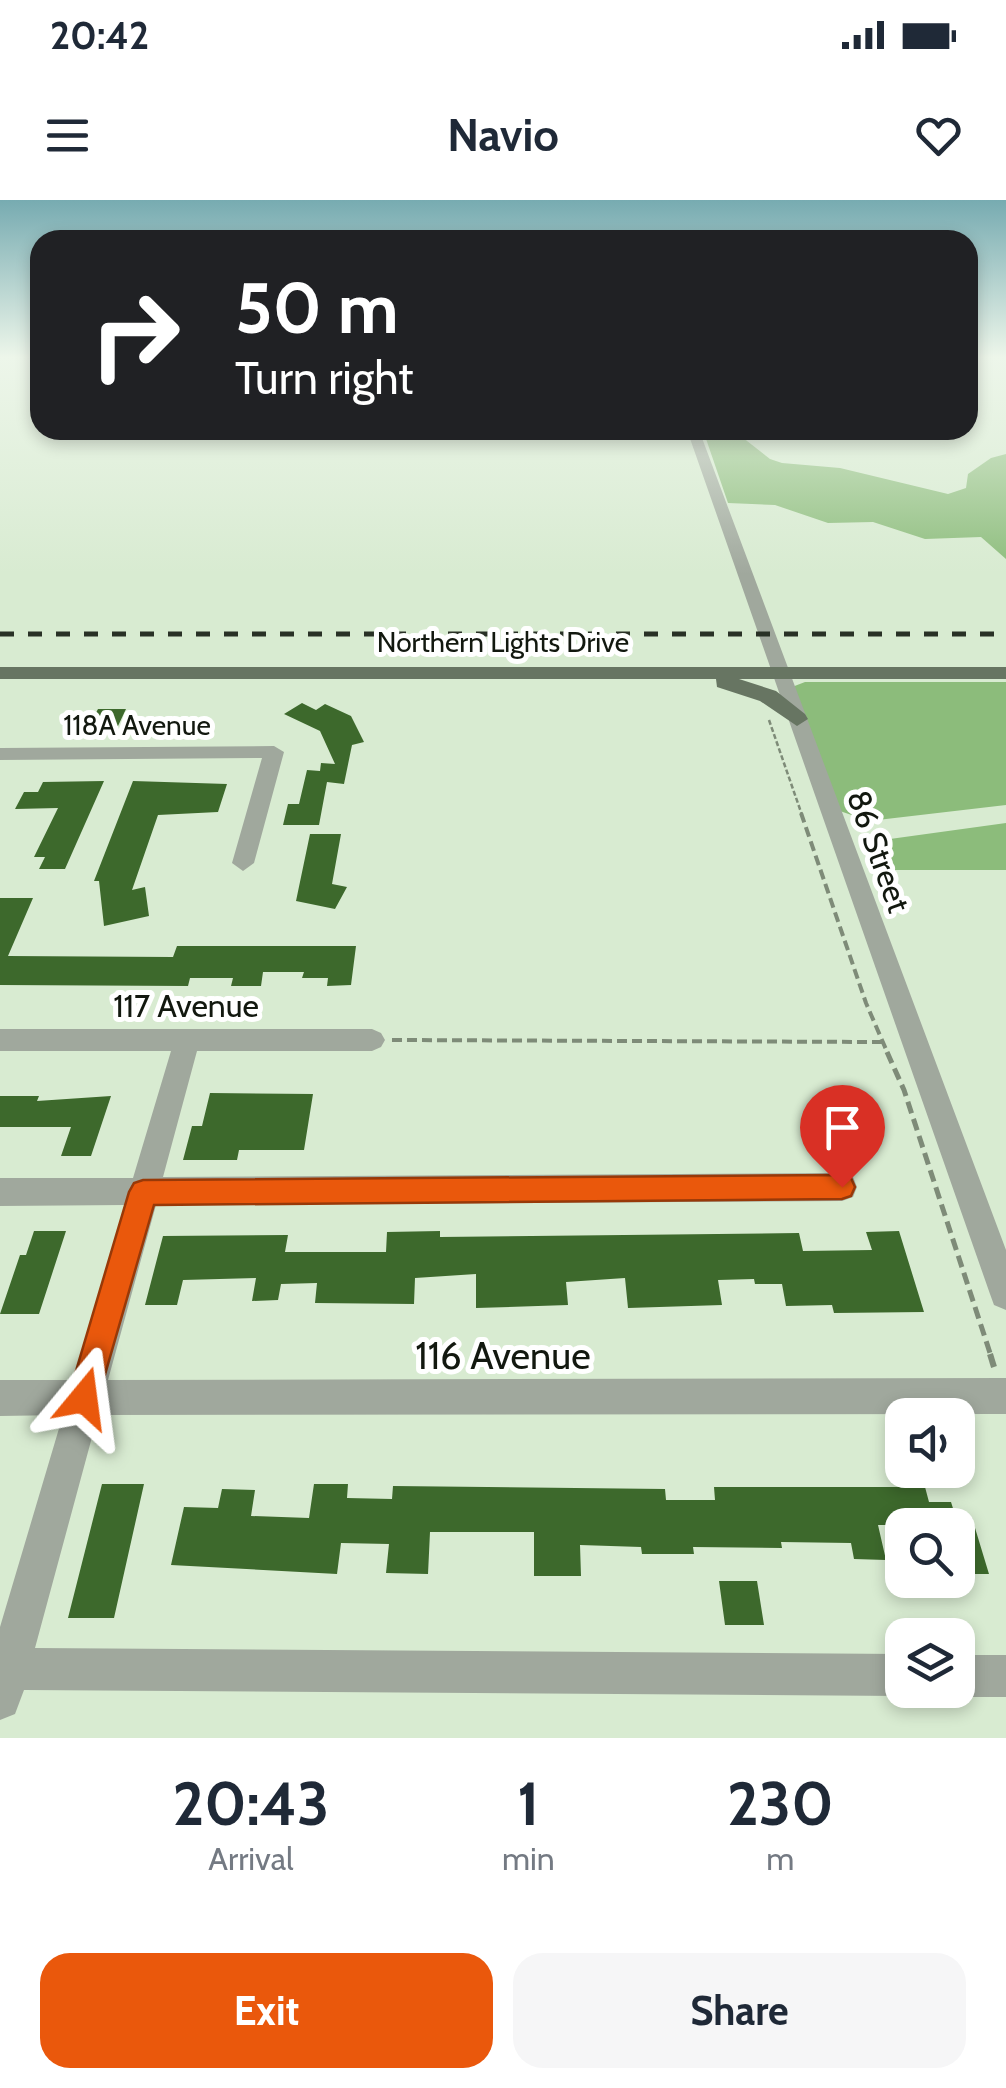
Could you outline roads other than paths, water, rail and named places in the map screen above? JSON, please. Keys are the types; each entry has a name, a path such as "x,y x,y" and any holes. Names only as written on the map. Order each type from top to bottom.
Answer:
{"main road":[{"path":"643,672 743,686 768,696 796,719"},
{"name":"Northern Lights Drive","path":"0,673 1006,672"}],"street":[{"name":"86 Street","path":"697,440 1006,1294"},
{"name":"118A Avenue","path":"7,754 274,752 243,863"},
{"path":"0,779 7,754"},
{"name":"117 Avenue","path":"0,1040 372,1040"},
{"path":"187,1040 3,1679 885,1676"},
{"path":"0,1192 842,1187"},
{"name":"116 Avenue","path":"0,1398 1005,1396"},
{"path":"975,1676 1006,1676"}],"railway":[{"path":"0,634 1006,634"}]}
